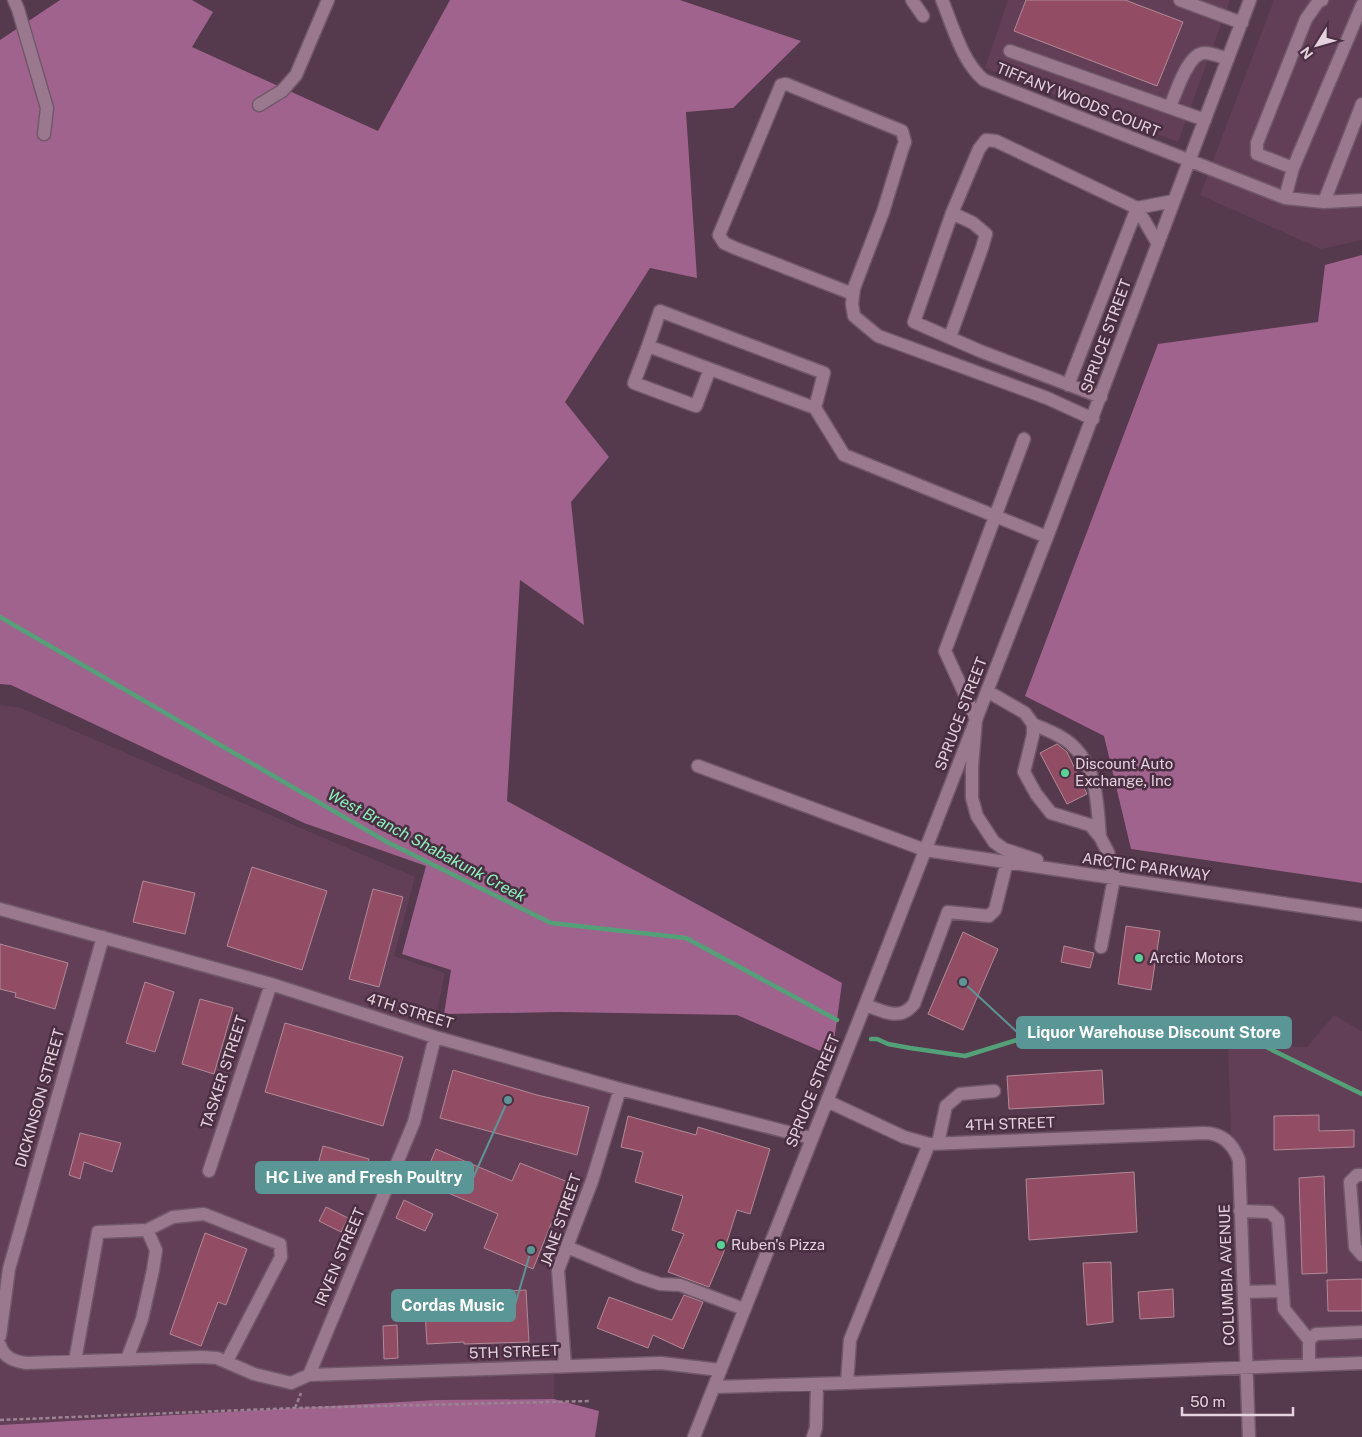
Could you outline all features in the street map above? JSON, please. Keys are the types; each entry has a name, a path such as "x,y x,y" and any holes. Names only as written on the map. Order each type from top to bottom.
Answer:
{"street":[{"path":"14,0 47,108 44,134"},
{"path":"259,105 282,91 296,75 328,0"},
{"path":"912,0 923,16"},
{"name":"TIFFANY WOODS COURT","path":"942,0 968,62 974,72 984,80 1285,198 1324,202 1362,200"},
{"path":"1180,0 1209,5 1242,23"},
{"name":"SPRUCE STREET","path":"694,1437 865,1005 1093,419 1250,0"},
{"path":"1293,168 1257,154 1257,143 1306,19 1318,2 1322,0"},
{"path":"1285,198 1293,168 1362,6"},
{"path":"1010,51 1205,120"},
{"path":"1170,107 1190,61 1195,55 1204,52 1228,58"},
{"path":"853,294 735,248 724,243 719,235 781,85 786,84 902,131 904,142 902,150 853,294 854,316 878,336 1047,398 1093,419"},
{"path":"1324,202 1362,104"},
{"path":"1101,397 980,351 914,322 952,213 979,149 986,140 996,142 1137,208 1173,202"},
{"path":"1137,208 1158,244"},
{"path":"1068,385 1137,208"},
{"path":"950,337 986,234 973,223 952,213"},
{"path":"710,369 696,406 634,383 660,311 824,373 815,408"},
{"path":"648,346 815,408 844,455 1047,537"},
{"path":"1024,438 945,651 976,719 972,767 972,798 978,816 994,842 1004,849 1020,855 1114,878"},
{"path":"987,691 1024,713 1033,724 1057,734 1070,743 1082,756 1093,779 1100,837"},
{"path":"1033,724 1033,735 1024,772 1036,794 1051,813 1090,825 1100,837 1108,852 1114,878 1101,947"},
{"name":"ARCTIC PARKWAY","path":"698,766 925,850 1362,915"},
{"path":"865,1005 896,1015 907,1012 914,1004 948,912 989,916 995,910 1007,862"},
{"name":"4TH STREET","path":"0,909 271,984 435,1037 620,1089 811,1138"},
{"name":"DICKINSON STREET","path":"0,1336 9,1269 103,937"},
{"name":"TASKER STREET","path":"209,1171 271,984"},
{"name":"IRVEN STREET","path":"309,1375 414,1122 435,1037"},
{"name":"JANE STREET","path":"565,1366 558,1270 592,1181 620,1089"},
{"path":"847,1383 850,1340 933,1143 946,1106 960,1094 994,1091"},
{"name":"4TH STREET","path":"827,1101 904,1138 933,1143 1204,1133"},
{"name":"COLUMBIA AVENUE","path":"1204,1133 1219,1136 1228,1142 1235,1150 1239,1160 1249,1437"},
{"path":"1362,1175 1357,1175 1350,1182 1355,1247 1362,1255"},
{"path":"1240,1211 1270,1212 1278,1220 1284,1308 1309,1340 1309,1365"},
{"path":"75,1361 98,1232 147,1230 173,1217 204,1214 280,1244 281,1257 227,1361"},
{"path":"127,1359 142,1319 153,1270 156,1250 147,1230"},
{"path":"567,1247 639,1277 660,1284 680,1285 744,1309"},
{"path":"1244,1292 1283,1291"},
{"path":"1309,1340 1316,1334 1362,1332"},
{"name":"5TH STREET","path":"0,1345 6,1355 14,1361 26,1363 217,1358 254,1374 291,1383 309,1375 661,1362 720,1370"},
{"path":"714,1387 1362,1363"},
{"path":"813,1437 816,1428 817,1384"}],"path":[{"path":"0,1420 295,1408 591,1401"}],"shaded area":[{"path":"60,0 192,0 213,12 192,47 378,131 450,0 680,0 801,41 733,108 686,112 697,278 650,268 565,402 609,457 571,502 584,625 520,580 507,801 842,983 832,1056 737,1015 559,1012 444,1014 451,970 402,954 426,866 304,823 11,685 0,684 0,40"},
{"path":"1008,0 1230,0 1178,142 985,68"},
{"path":"1274,0 1362,0 1362,240 1321,249 1200,195"},
{"path":"1362,255 1362,883 1131,849 1104,736 1025,696 1158,344 1318,322 1325,265"},
{"path":"0,705 21,708 415,877 394,956 445,973 432,1035 614,1088 556,1278 554,1399 435,1400 0,1425"},
{"path":"1334,1015 1362,1031 1362,1368 1239,1372 1228,1045 1307,1047"},
{"path":"554,1399 599,1411 595,1437 0,1437 0,1425 435,1400"}],"building":[{"path":"1026,0 1125,0 1183,22 1157,86 1014,31"},
{"name":"Discount Auto Exchange, Inc","path":"1057,744 1067,752 1087,794 1067,804 1040,753"},
{"path":"252,867 327,891 302,970 227,946"},
{"path":"143,881 195,893 185,934 133,922"},
{"path":"373,889 403,897 379,987 349,979"},
{"name":"Arctic Motors","path":"1126,926 1160,931 1151,990 1118,984"},
{"path":"963,932 998,949 963,1030 928,1014"},
{"path":"0,944 68,963 55,1009 15,997 16,993 0,989"},
{"path":"1064,946 1094,953 1090,968 1061,962"},
{"path":"145,982 174,992 155,1052 126,1043"},
{"path":"200,999 233,1008 214,1074 182,1064"},
{"path":"285,1023 403,1057 383,1126 265,1092"},
{"path":"453,1070 537,1095 589,1107 577,1155 440,1118"},
{"path":"1102,1070 1104,1104 1009,1109 1007,1076"},
{"path":"1319,1115 1319,1131 1354,1130 1354,1147 1274,1150 1274,1116"},
{"path":"628,1116 696,1135 698,1127 770,1149 750,1214 737,1210 723,1254 709,1287 668,1272 684,1234 672,1230 683,1196 635,1182 643,1152 621,1147"},
{"path":"80,1133 121,1143 112,1172 84,1162 80,1179 69,1175"},
{"path":"323,1146 369,1159 363,1181 317,1168"},
{"path":"436,1149 512,1181 520,1163 568,1182 533,1269 484,1248 498,1214 422,1182"},
{"path":"1134,1172 1137,1232 1029,1240 1026,1179"},
{"path":"1324,1176 1327,1273 1302,1274 1299,1178"},
{"path":"404,1200 433,1214 425,1231 396,1218"},
{"path":"326,1207 348,1218 341,1232 319,1221"},
{"path":"205,1233 247,1249 226,1305 218,1302 201,1346 170,1334"},
{"path":"1111,1262 1113,1322 1087,1325 1083,1263"},
{"path":"1362,1279 1362,1311 1328,1311 1327,1280"},
{"path":"1173,1289 1174,1317 1140,1319 1138,1292"},
{"path":"526,1290 529,1342 427,1344 424,1293 453,1291 453,1294"},
{"path":"684,1295 703,1302 683,1349 653,1335 648,1348 597,1328 609,1297 672,1320"},
{"path":"397,1325 398,1358 384,1359 383,1326"}],"waterway":[{"name":"West Branch Shabakunk Creek","path":"0,617 387,842 551,923 686,938 837,1020"},
{"name":"West Branch Shabakunk Creek","path":"871,1039 910,1048 965,1056 1039,1033 1175,1044 1258,1043 1362,1094"}],"place":[{"name":"Discount Auto Exchange, Inc","path":"1065,773"},
{"name":"Arctic Motors","path":"1139,958"},
{"name":"Liquor Warehouse Discount Store","path":"963,982"},
{"name":"HC Live and Fresh Poultry","path":"508,1100"},
{"name":"Ruben's Pizza","path":"721,1245"},
{"name":"Cordas Music","path":"531,1250"}]}
